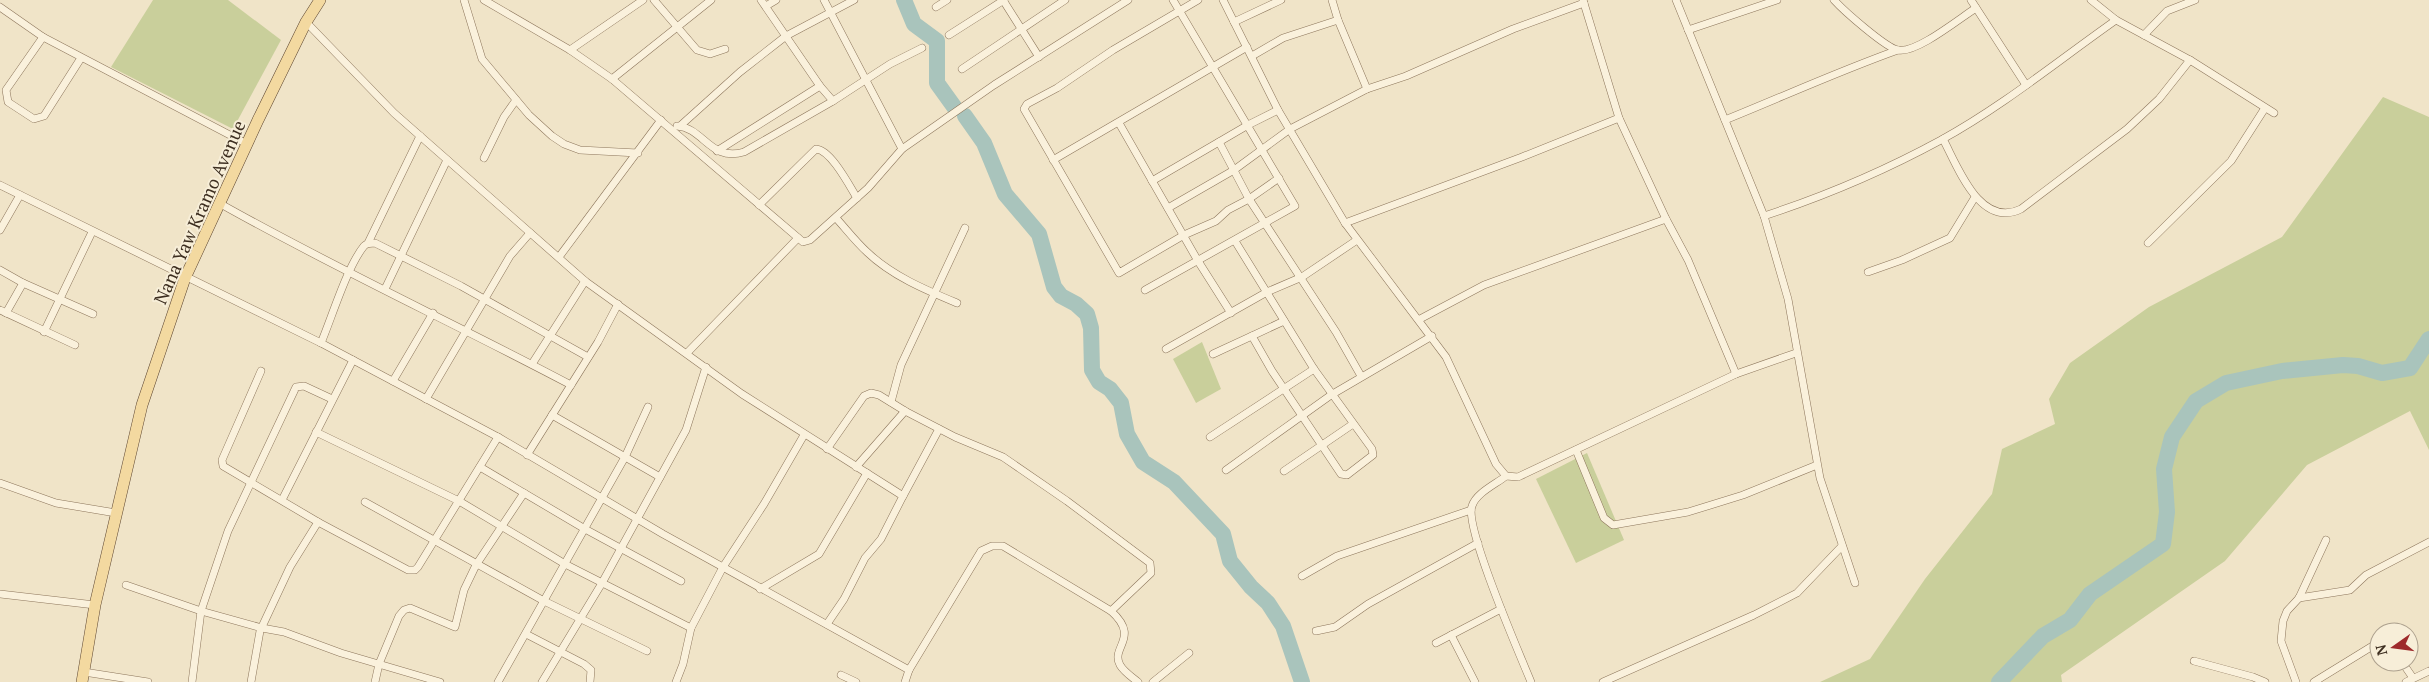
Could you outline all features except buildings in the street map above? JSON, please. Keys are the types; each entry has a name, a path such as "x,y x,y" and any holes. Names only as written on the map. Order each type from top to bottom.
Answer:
{"main road":[{"name":"Nana Yaw Kramo Avenue","path":"83,677 94,605 142,405 185,278 306,22 320,0"}],"street":[{"path":"464,0 482,59 529,115 564,144 591,152 638,153"},
{"path":"484,0 570,50 612,79 802,242 810,240 836,218 902,150 994,85 1128,0"},
{"path":"570,50 642,0"},
{"path":"654,0 697,50 710,54 725,49"},
{"path":"612,79 711,0"},
{"path":"776,0 763,3 820,86 834,101"},
{"path":"824,0 902,150"},
{"path":"680,126 740,72 786,36 854,0"},
{"path":"936,7 947,0"},
{"path":"949,36 1004,0 1039,57"},
{"path":"962,69 1065,0"},
{"path":"1145,290 1295,206 1173,0"},
{"path":"1198,0 1024,106 1117,272 1122,272 1184,235 1216,221 1228,210 1249,199 1278,178"},
{"path":"1223,0 1278,110 1345,223 1420,319 1446,357 1496,464 1506,476"},
{"path":"1234,22 1281,0"},
{"path":"1332,0 1338,20 1367,89"},
{"path":"1676,0 1764,216 1788,299 1817,465 1855,583"},
{"path":"1688,30 1777,0"},
{"path":"1834,0 1868,30 1898,50"},
{"path":"1971,0 2026,84"},
{"path":"2091,0 2116,20 2190,60 2274,113"},
{"path":"2144,35 2167,11 2195,0"},
{"path":"1168,208 1234,170 1290,129 1367,89 1406,76 1514,29 1584,2 1619,118 1666,219 1688,260 1736,374"},
{"path":"0,7 43,37 157,95 247,144"},
{"path":"1725,120 1842,73 1859,64 1898,50 1908,50 1920,45 1976,8"},
{"path":"1252,56 1283,38 1338,20"},
{"path":"1764,216 1806,202 1877,173 1943,139 2026,84 2116,20"},
{"path":"306,22 394,113 585,281 706,366 742,394 903,496"},
{"path":"43,37 6,90 8,102 34,118 44,116 81,58"},
{"path":"1053,160 1247,47"},
{"path":"664,123 687,128 717,151 730,155 744,152 834,101 890,64 922,48"},
{"path":"1943,139 1975,198 1993,211 2011,214 2021,209 2127,130 2159,99 2190,60"},
{"path":"717,151 820,86"},
{"path":"484,158 504,117 516,100"},
{"path":"2148,243 2232,161 2265,108"},
{"path":"1152,181 1248,125 1278,110"},
{"path":"1345,223 1522,157 1619,118"},
{"path":"1119,122 1198,261 1231,313"},
{"path":"559,257 638,153 664,123"},
{"path":"321,343 350,273 368,243 420,136"},
{"path":"1219,142 1249,199 1302,277 1361,376"},
{"path":"759,205 816,149 822,150 830,157 857,198"},
{"path":"385,289 447,160"},
{"path":"0,185 185,278 321,343 498,437 760,589 909,670"},
{"path":"0,230 20,195"},
{"path":"1868,272 1902,260 1950,238 1975,198"},
{"path":"220,203 291,244 467,330 571,385"},
{"path":"836,218 868,253 896,273 933,293 957,303"},
{"path":"1420,319 1484,285 1666,219"},
{"path":"891,402 901,364 965,228"},
{"path":"44,332 92,232"},
{"path":"426,399 510,256 530,233"},
{"path":"687,353 798,238"},
{"path":"1166,349 1267,292 1302,277 1358,240"},
{"path":"1235,241 1314,369 1331,395 1372,448 1373,455 1344,475 1272,371 1252,336"},
{"path":"368,243 375,243 485,299 588,357"},
{"path":"0,270 23,283 93,314"},
{"path":"532,364 585,281"},
{"path":"23,283 3,312 75,345"},
{"path":"527,454 588,357 618,304"},
{"path":"393,381 433,313"},
{"path":"1213,354 1284,321"},
{"path":"1226,470 1331,395 1432,336"},
{"path":"1531,682 1501,609 1478,543 1471,510 1474,502 1506,476 1518,477 1736,374 1796,353"},
{"path":"282,500 353,360"},
{"path":"542,682 602,583 620,547 686,430 706,366"},
{"path":"1210,437 1314,369"},
{"path":"261,371 222,460 223,466 318,522 411,571 418,567 498,437"},
{"path":"192,682 202,611 228,531 296,387 304,386 332,400"},
{"path":"827,449 864,396 871,393 879,395 904,411 939,429 1003,457 1150,563 1151,573 1111,611"},
{"path":"498,682 625,457 648,407"},
{"path":"856,467 904,411"},
{"path":"552,415 660,477"},
{"path":"1284,471 1353,424"},
{"path":"827,624 844,599 865,558 880,539 939,429"},
{"path":"316,432 459,501 565,564 691,628"},
{"path":"676,682 683,664 691,628 723,567 764,504 804,435"},
{"path":"1576,450 1604,518 1613,525 1688,512 1743,495 1817,465"},
{"path":"480,467 585,529 681,581"},
{"path":"760,589 819,554 867,473"},
{"path":"0,483 56,503 116,513"},
{"path":"374,682 398,616 404,610 410,608 450,627 455,627 464,590 476,565 524,493"},
{"path":"365,502 544,601 647,651"},
{"path":"1302,576 1337,556 1471,510"},
{"path":"251,682 262,628 290,567 318,522"},
{"path":"2296,682 2280,636 2287,611 2299,598 2326,540"},
{"path":"2299,598 2350,590 2366,575 2429,542"},
{"path":"1316,631 1335,627 1368,604 1478,543"},
{"path":"905,682 909,670 981,552 992,546 1003,546 1111,611 1124,627 1125,638 1118,658 1119,664 1138,682"},
{"path":"1603,682 1754,615 1797,593 1842,546"},
{"path":"126,585 202,611 262,628 284,632 440,682"},
{"path":"0,594 94,605"},
{"path":"1436,643 1501,609"},
{"path":"526,634 591,670 590,682"},
{"path":"1451,635 1475,682"},
{"path":"2314,682 2369,648"},
{"path":"1153,682 1188,653"},
{"path":"2194,661 2265,682"},
{"path":"2406,682 2429,671"},
{"path":"2409,672 2413,678"},
{"path":"841,675 856,682"},
{"path":"83,677 148,682"}],"green space":[{"path":"153,0 228,0 281,40 233,129 111,67"},
{"path":"2383,97 2429,117 2429,450 2410,411 2307,465 2225,561 2061,675 2062,682 1820,682 1870,659 1925,579 1992,494 2002,449 2055,424 2049,399 2070,363 2149,307 2282,237"},
{"path":"1202,342 1221,389 1196,403 1173,359"},
{"path":"1587,453 1624,540 1576,563 1536,479"}],"waterway":[{"path":"904,0 914,24 937,41 937,83 955,108"},
{"path":"965,116 984,143 1005,194 1039,234 1054,287 1061,296 1076,304 1087,314 1091,328 1092,370 1099,382 1110,389 1121,403 1127,434 1143,462 1174,482 1223,534 1230,561 1251,587 1268,603 1283,626 1302,682"},
{"path":"1999,682 2043,636 2070,620 2090,594 2163,544 2167,512 2164,469 2172,437 2196,401 2226,383 2282,371 2343,365 2358,366 2382,373 2410,368 2429,339"}]}
